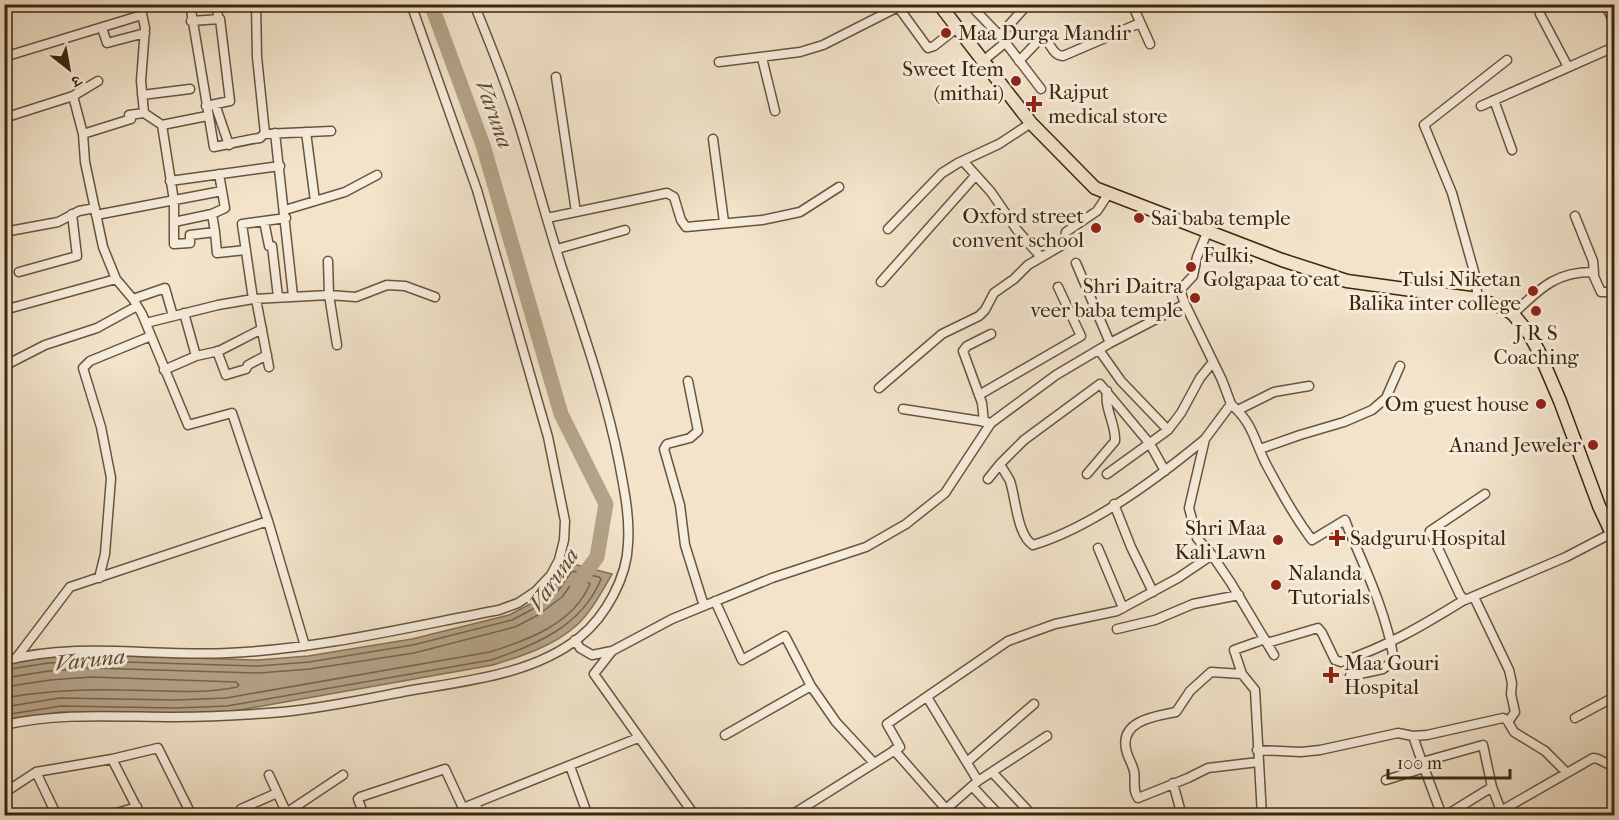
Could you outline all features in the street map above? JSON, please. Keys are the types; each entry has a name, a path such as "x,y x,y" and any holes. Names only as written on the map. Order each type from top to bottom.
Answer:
{"highway":[{"path":"939,4 1031,123 1095,188 1284,255 1388,281 1477,292 1497,297 1516,311 1539,352 1599,506 1614,532"},
{"path":"946,4 954,22"},
{"path":"1080,174 1281,260 1347,281 1477,299 1516,311"}],"street":[{"path":"140,4 145,33 141,72 144,113"},
{"path":"189,4 214,147 260,138 265,134 331,131"},
{"path":"162,125 207,111 215,104 230,101 220,20 218,20 218,4"},
{"path":"256,4 256,57 265,134"},
{"path":"4,661 29,654 75,650 227,653 305,646 498,610 518,603 536,591 551,575 559,560 564,540 565,521 548,437 477,190 411,4"},
{"path":"4,725 50,717 207,717 318,706 494,675 538,660 575,640 592,626 617,586 626,562 629,525 626,496 602,390 514,109 474,4"},
{"path":"642,4 642,6 661,4"},
{"path":"977,4 975,10 1003,39 1041,89"},
{"path":"983,62 1028,4"},
{"path":"1132,4 1150,44"},
{"path":"1605,4 1614,22"},
{"path":"719,62 800,52 823,45 897,6 928,48 934,46 954,22"},
{"path":"1540,14 1568,68"},
{"path":"4,57 142,15"},
{"path":"191,21 218,20"},
{"path":"1020,61 1042,37 1046,39 1055,53 1063,56 1140,23"},
{"path":"102,28 107,43 145,33"},
{"path":"1481,106 1614,47"},
{"path":"762,58 775,111"},
{"path":"1477,292 1475,275 1452,193 1424,125 1507,60"},
{"path":"556,77 576,212"},
{"path":"4,118 73,96 98,81"},
{"path":"142,94 190,88"},
{"path":"73,96 83,134 85,162 103,247 116,279 135,303 146,323 188,425 232,412 268,521 305,646"},
{"path":"1494,100 1512,150"},
{"path":"215,104 229,145"},
{"path":"83,134 131,119 129,115 144,113 162,125 174,201 174,244 190,243 190,235 215,232"},
{"path":"888,230 934,180 950,168 999,144 1031,123"},
{"path":"306,132 315,201"},
{"path":"275,133 293,296"},
{"path":"713,139 724,222"},
{"path":"963,161 1041,256"},
{"path":"170,181 280,166"},
{"path":"174,222 212,214 225,208 219,174"},
{"path":"269,367 254,299 242,224 264,221 285,214 315,201 345,192 377,175"},
{"path":"881,282 976,175"},
{"path":"547,218 670,193 674,196 684,225 762,220 800,212 839,187"},
{"path":"4,232 58,222 79,211 96,212 174,201 222,191"},
{"path":"879,388 942,334 979,316 994,293 1026,267 1064,244 1066,232 1097,211 1109,193"},
{"path":"19,272 76,257 78,252 72,214"},
{"path":"212,214 217,253 246,250"},
{"path":"1575,216 1593,261 1594,273 1601,292 1614,292"},
{"path":"264,221 268,246 272,246 278,297"},
{"path":"1210,228 1197,256 1193,276 1180,290 1185,304 1234,407 1252,427 1260,449 1296,519 1312,540 1345,520 1391,642 1394,660 1383,669 1350,676"},
{"path":"556,249 625,230"},
{"path":"328,261 329,295 337,345"},
{"path":"1076,262 1110,343"},
{"path":"1516,311 1555,278 1567,274 1594,273"},
{"path":"4,310 116,279"},
{"path":"146,323 254,299 329,295 356,297 378,288 396,285 435,297"},
{"path":"979,395 1081,336 1058,287"},
{"path":"4,366 45,345 97,328 135,303 165,288 173,316"},
{"path":"575,640 580,648 592,656 612,651 668,621 772,578 866,547 906,524 945,493 987,422 1056,375 1110,343 1185,304"},
{"path":"184,314 196,356"},
{"path":"164,370 196,356 217,351 262,329"},
{"path":"987,422 963,351 991,334"},
{"path":"99,578 105,554 111,478 101,427 83,368 90,362 151,336"},
{"path":"1099,350 1121,381 1168,430"},
{"path":"217,351 225,375 246,369 248,365 267,355"},
{"path":"1107,474 1168,430 1181,413 1200,378 1213,362"},
{"path":"1260,449 1353,419 1372,410 1386,398 1400,366"},
{"path":"688,381 698,431 690,438 667,444 664,450 680,505 685,545 704,606"},
{"path":"988,479 1029,436 1096,385 1101,384 1150,444 1166,471"},
{"path":"1000,464 1010,481 1022,527 1031,544 1077,526 1166,471 1205,439 1234,407 1274,392 1309,386"},
{"path":"1087,474 1115,441 1106,405 1107,391"},
{"path":"903,409 987,422"},
{"path":"1205,439 1189,508 1197,538 1212,555 1239,595 1274,655"},
{"path":"1464,600 1430,531 1485,494"},
{"path":"1114,504 1131,547 1153,592"},
{"path":"16,658 70,587 268,521"},
{"path":"1262,816 1255,690 1242,674 1234,650 1318,628 1338,663 1376,650 1408,635 1464,600 1566,557 1614,532"},
{"path":"1098,548 1123,608"},
{"path":"790,816 900,747 887,724 1008,641 1055,624 1123,608 1178,578 1212,555"},
{"path":"1118,629 1155,620 1193,604 1239,595"},
{"path":"1474,597 1509,670 1515,712 1508,722"},
{"path":"716,601 742,660 785,636 811,686 836,722 874,763"},
{"path":"612,651 594,674 695,816"},
{"path":"1242,674 1211,672 1190,691 1176,712 1144,720 1132,726 1126,746 1134,771 1136,797 1142,797 1208,768 1258,762"},
{"path":"725,735 811,686"},
{"path":"927,697 967,762 975,784 1000,816"},
{"path":"1575,718 1614,697"},
{"path":"967,762 1034,704"},
{"path":"1257,750 1301,752 1320,750 1398,733 1413,736 1427,735 1505,719 1514,732 1545,752 1567,773"},
{"path":"938,816 975,784 1047,736"},
{"path":"1413,736 1444,816 1492,787"},
{"path":"364,816 357,802 360,797 445,769 463,808 638,738"},
{"path":"1386,780 1483,745 1492,787 1502,813"},
{"path":"4,794 36,772 112,759 158,748 192,816"},
{"path":"894,750 946,809"},
{"path":"1492,816 1502,813 1595,758 1614,768"},
{"path":"106,816 139,811 112,759"},
{"path":"570,766 588,816"},
{"path":"36,772 57,816"},
{"path":"992,772 1033,816"},
{"path":"269,775 287,814 343,775"},
{"path":"1173,783 1182,816"},
{"path":"241,809 277,793"},
{"path":"476,804 479,816"}],"water":[{"path":"569,563 612,574 587,614 577,625 548,645 493,665 228,712 176,714 61,712 5,721 5,665 48,657 91,655 258,660 308,656 412,639 509,615 530,604 554,586"}],"waterway":[{"name":"Varuna","path":"431,4 483,145 561,414 606,504 597,557 577,584"}],"place":[{"name":"Maa Durga Mandir","path":"946,33"},
{"name":"Sweet Item (mithai)","path":"1016,81"},
{"name":"Rajput medical store","path":"1034,104"},
{"name":"Sai baba temple","path":"1139,218"},
{"name":"Oxford street convent school","path":"1096,228"},
{"name":"Fulki, Golgapaa to eat","path":"1191,267"},
{"name":"Tulsi Niketan Balika inter college","path":"1533,291"},
{"name":"Shri Daitra veer baba temple","path":"1195,298"},
{"name":"J R S Coaching","path":"1536,311"},
{"name":"Om guest house","path":"1541,404"},
{"name":"Anand Jeweler","path":"1593,445"},
{"name":"Sadguru Hospital","path":"1337,538"},
{"name":"Shri Maa Kali Lawn","path":"1278,540"},
{"name":"Nalanda Tutorials","path":"1276,585"},
{"name":"Maa Gouri Hospital","path":"1331,675"}]}
